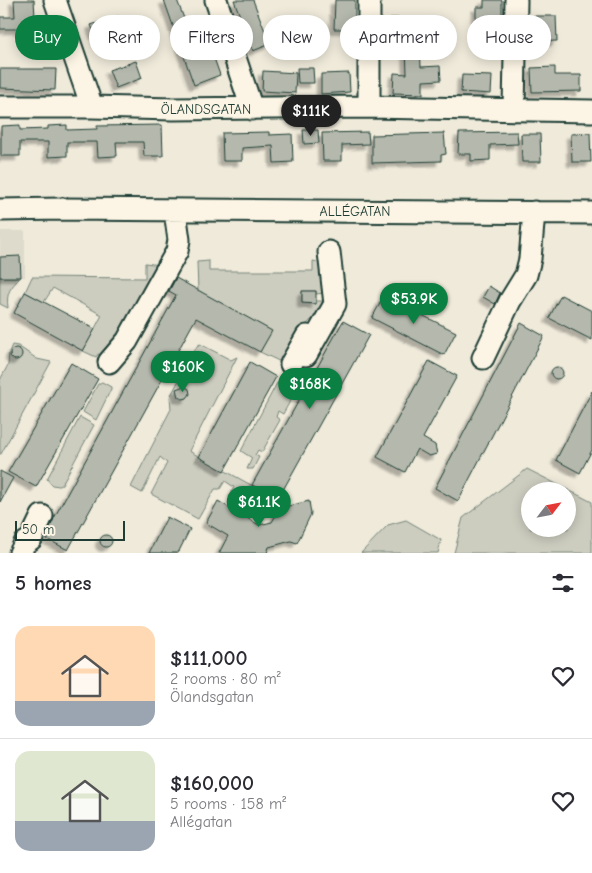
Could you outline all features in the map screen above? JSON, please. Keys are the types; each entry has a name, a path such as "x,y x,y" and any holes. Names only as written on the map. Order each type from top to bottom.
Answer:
{"street":[{"path":"55,0 92,106"},
{"path":"216,0 252,109"},
{"path":"369,107 370,0"},
{"path":"514,110 516,0"},
{"name":"ÖLANDSGATAN","path":"0,107 92,106 173,110 369,107 592,111"},
{"name":"ALLÉGATAN","path":"0,210 592,213"},
{"path":"109,362 127,341 177,252 179,240 175,211"},
{"path":"478,359 500,325 510,301 526,274 530,259 534,212"},
{"path":"299,360 323,326 335,304 329,252"},
{"path":"20,553 25,543 31,539 42,516"}],"shaded area":[{"path":"0,231 25,231 25,277 0,277"},
{"path":"209,261 209,271 313,271 313,261 323,263 325,293 316,294 316,291 302,291 302,303 316,304 316,301 327,301 318,319 311,320 305,326 285,364 260,352 271,331 198,291 197,262"},
{"path":"145,263 160,265 105,358 98,354 96,357 83,351 102,315 53,288 44,302 25,292 32,277 145,278"},
{"path":"0,277 21,277 10,291 8,308 0,304"},
{"path":"200,344 231,360 237,357 189,451 262,491 253,509 229,497 234,487 225,481 220,489 215,489 198,519 151,494 167,463 160,457 142,493 131,487 171,409 170,397 197,346"},
{"path":"12,345 18,346 37,359 51,362 0,454 0,380 8,365 9,352"},
{"path":"102,382 111,387 111,389 96,420 83,412 98,384"},
{"path":"277,383 287,385 291,393 290,400 283,414 278,411 276,417 280,420 262,452 258,450 255,455 259,457 253,469 247,469 252,458 241,451"},
{"path":"80,417 94,425 62,484 59,486 52,485 47,479"},
{"path":"527,469 553,482 521,482 521,538 576,538 576,494 592,502 592,553 454,553 463,518"},
{"path":"406,520 441,540 438,553 361,553 388,525"}],"building":[{"path":"14,0 34,0 35,15 15,15 15,17"},
{"path":"164,0 177,0 183,15 170,15 170,17"},
{"path":"234,0 253,0 263,26 263,47 253,51 253,15 240,15"},
{"path":"335,0 355,0 355,15 340,15 340,29 334,29"},
{"path":"484,0 502,0 502,15 476,15 476,7 484,7"},
{"path":"551,16 556,16 557,41 551,41"},
{"path":"0,17 15,17 15,29 0,29"},
{"path":"185,60 215,60 220,75 194,85"},
{"path":"406,60 421,60 421,67 440,66 441,80 423,81 423,94 393,93 394,73 407,74"},
{"path":"136,61 142,78 116,88 109,70"},
{"path":"555,67 555,75 581,75 581,91 532,92 531,68"},
{"path":"297,68 313,68 314,83 298,83"},
{"path":"0,69 56,69 55,90 0,88"},
{"path":"263,71 296,73 295,93 262,91"},
{"path":"349,73 350,92 321,94 321,74"},
{"path":"462,75 492,76 491,94 461,92"},
{"path":"20,125 20,130 48,129 48,126 67,125 67,130 97,129 97,126 162,125 163,156 144,156 143,142 116,142 117,156 98,157 97,142 67,142 67,156 48,157 48,142 20,142 20,156 1,156 1,126"},
{"path":"303,130 318,130 319,143 304,144"},
{"path":"269,132 269,135 292,134 293,162 274,163 273,146 242,148 242,161 223,161 222,133"},
{"path":"368,132 369,144 342,145 342,161 323,161 322,133"},
{"path":"517,132 518,144 490,145 490,160 471,161 471,154 458,154 459,133"},
{"path":"444,133 446,154 441,155 441,161 372,163 372,135"},
{"path":"590,133 591,162 572,162 571,134"},
{"path":"521,134 540,134 541,162 522,162"},
{"path":"20,256 21,277 0,277 0,257"},
{"path":"176,278 272,331 260,352 196,318 68,550 45,538 54,518 176,295 169,291"},
{"path":"489,286 500,293 495,304 483,297"},
{"path":"302,291 316,291 316,304 302,303"},
{"path":"25,292 95,329 83,351 14,313"},
{"path":"561,295 592,311 592,340 549,318"},
{"path":"384,296 456,332 444,355 372,318"},
{"path":"343,321 369,335 278,499 252,485"},
{"path":"521,323 544,336 458,501 435,488"},
{"path":"14,348 18,348 22,354 18,360 14,360 10,356 10,352"},
{"path":"429,361 457,376 423,438 435,445 437,454 429,456 417,449 405,472 377,457"},
{"path":"250,362 276,377 224,471 199,457"},
{"path":"71,363 98,379 36,487 8,472"},
{"path":"555,367 559,367 563,373 559,379 555,379 551,375 551,371"},
{"path":"184,386 189,389 190,394 187,398 183,399 178,397 176,389"},
{"path":"592,391 592,450 580,473 556,460"},
{"path":"0,471 13,478 0,502"},
{"path":"218,501 259,525 272,522 280,508 309,501 311,514 297,543 291,541 269,547 267,553 219,553 228,536 206,523"},
{"path":"167,517 190,529 178,553 149,553"},
{"path":"104,535 108,535 112,541 108,547 104,547 100,543 100,539"}]}
